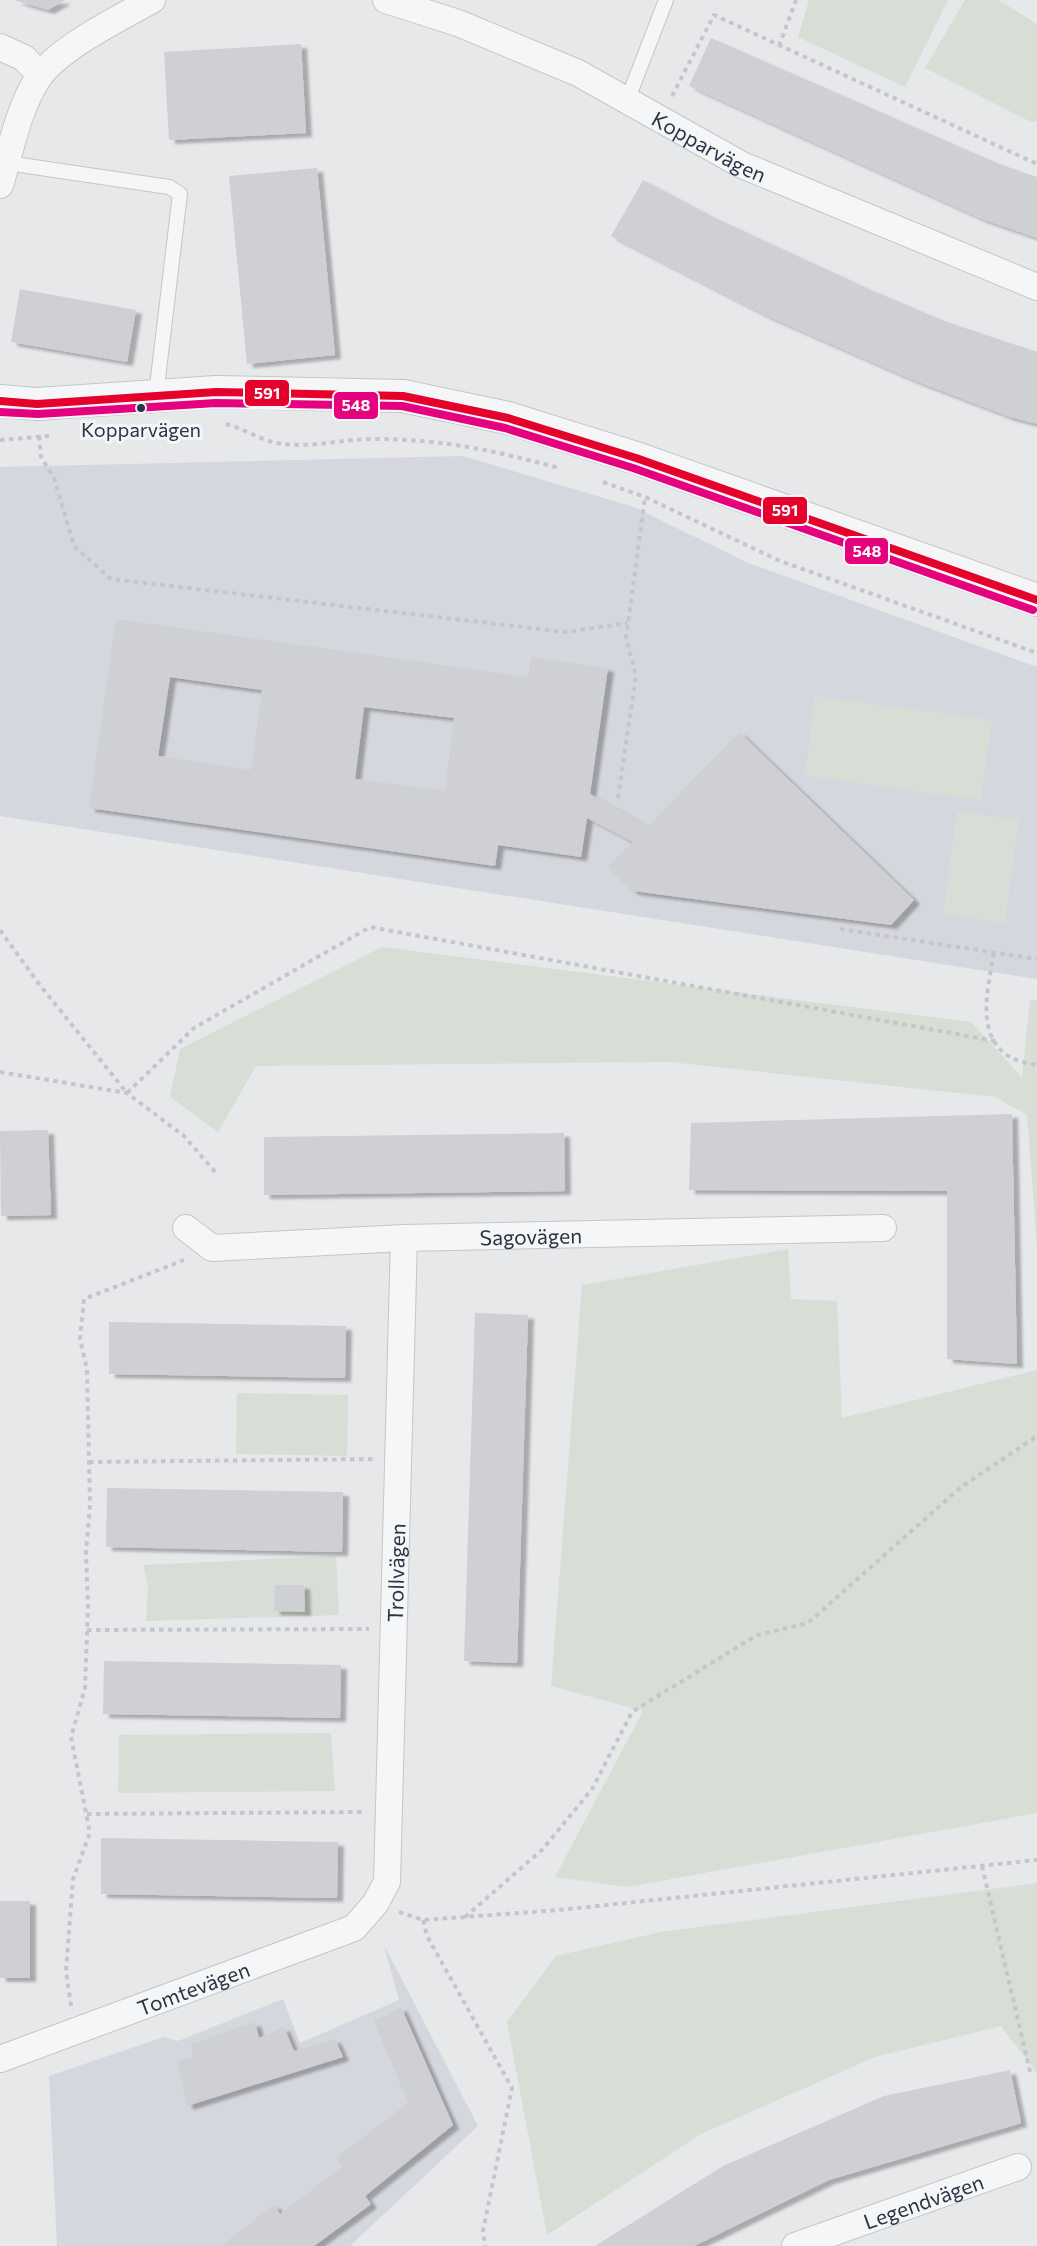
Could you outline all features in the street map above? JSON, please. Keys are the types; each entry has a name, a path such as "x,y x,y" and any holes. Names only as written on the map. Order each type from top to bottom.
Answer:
{"street":[{"path":"3,174 26,100 40,75 84,38 152,0"},
{"name":"Kopparvägen","path":"386,0 458,23 578,74 742,165 1037,287"},
{"path":"0,47 24,58 40,75"},
{"path":"0,401 37,404 216,392 403,396 508,418 636,458 1037,600"},
{"path":"186,1228 212,1248"},
{"name":"Sagovägen","path":"212,1248 404,1238 883,1228"},
{"name":"Trollvägen","path":"375,1904 387,1879 404,1238"},
{"name":"Tomtevägen","path":"0,2059 354,1928 375,1904"},
{"name":"Legendvägen","path":"795,2246 1018,2167"}],"lane":[{"path":"627,101 666,0"},
{"path":"3,174 169,187 180,194 156,395"}],"path":[{"path":"779,46 795,0"},
{"path":"660,119 714,15 1037,164"},
{"path":"219,422 240,427 274,443 295,446 363,439 420,439 482,448 562,469"},
{"path":"0,440 58,435"},
{"path":"39,437 41,457 54,478 74,546 111,579 565,632 627,623"},
{"path":"595,478 645,497 780,561 1037,653"},
{"path":"618,798 636,676 626,638 645,497"},
{"path":"127,1093 194,1028 370,927 995,1041"},
{"path":"840,929 1037,959"},
{"path":"0,930 39,984 127,1093 184,1136 216,1173"},
{"path":"994,953 985,1000 986,1024 998,1048 1010,1058 1037,1065"},
{"path":"0,1072 127,1093"},
{"path":"75,2031 66,1971 73,1879 90,1833 71,1737 85,1688 87,1630 89,1462 87,1369 80,1339 84,1299 212,1248"},
{"path":"465,1917 543,1849 592,1789 632,1712 757,1635 808,1623 961,1487 1037,1436"},
{"path":"89,1462 398,1459"},
{"path":"87,1630 394,1629"},
{"path":"87,1814 389,1811"},
{"path":"375,1904 423,1920 1037,1860"},
{"path":"982,1866 1031,2076"},
{"path":"423,1920 428,1936 512,2088 483,2231 485,2246"}],"shaded area":[{"path":"809,0 948,0 905,87 798,37"},
{"path":"965,0 998,0 1037,24 1037,122 1029,121 925,68"},
{"path":"463,456 634,507 748,563 1037,667 1037,979 0,816 0,467"},
{"path":"815,696 992,720 981,800 805,776"},
{"path":"957,812 1019,819 1005,923 943,914"},
{"path":"382,947 971,1022 1022,1077 1030,1000 1037,1000 1037,1246 1027,1115 995,1097 670,1062 256,1066 218,1132 170,1097 180,1049"},
{"path":"788,1249 791,1299 837,1301 842,1418 1037,1370 1037,1813 627,1887 555,1877 643,1711 551,1686 582,1285"},
{"path":"237,1393 348,1395 347,1456 236,1454"},
{"path":"336,1556 339,1615 146,1621 148,1587 143,1565"},
{"path":"331,1733 335,1791 118,1793 119,1735"},
{"path":"1037,1883 1037,2073 1001,2026 875,2057 701,2134 547,2235 507,2022 556,1956 661,1932"},
{"path":"384,1945 478,2126 350,2246 57,2246 49,2076 164,2037 178,2041 283,1999 300,2043 399,2000"}],"building":[{"path":"14,0 65,0 48,10"},
{"path":"711,38 999,164 1037,177 1037,238 982,219 689,86"},
{"path":"301,44 306,133 169,140 164,52"},
{"path":"317,168 335,355 247,364 229,176"},
{"path":"643,180 715,218 869,289 944,321 1037,352 1037,424 1010,417 913,380 767,316 611,236"},
{"path":"20,289 136,310 127,362 11,342"},
{"path":"116,619 528,677 531,657 608,668 590,794 648,826 739,732 914,900 891,925 633,891 608,867 633,842 587,818 581,857 498,845 495,866 89,808","holes":["170,677 262,690 251,770 158,756","364,707 454,718 445,791 355,779"]},
{"path":"1012,1114 1017,1364 947,1359 947,1191 689,1190 691,1123"},
{"path":"48,1130 51,1215 1,1216 0,1131"},
{"path":"564,1133 565,1191 264,1195 264,1137"},
{"path":"475,1313 528,1315 517,1663 464,1661"},
{"path":"109,1322 346,1326 345,1378 109,1374"},
{"path":"107,1488 343,1492 342,1552 106,1547"},
{"path":"275,1585 304,1585 305,1612 274,1611"},
{"path":"104,1661 341,1665 340,1718 103,1714"},
{"path":"101,1838 338,1842 337,1898 101,1894"},
{"path":"0,1901 30,1901 30,1978 0,1978"},
{"path":"401,2007 453,2125 365,2196 371,2204 314,2246 221,2246 274,2204 280,2214 343,2166 336,2158 408,2103 374,2021"},
{"path":"255,2022 259,2038 284,2027 294,2051 335,2039 343,2057 187,2106 177,2062 193,2057 191,2044"},
{"path":"1010,2070 1021,2123 829,2180 694,2246 595,2246 723,2166 884,2096"}],"transit line":[{"name":"591","path":"0,401 37,404 216,392 403,396 508,418 636,458 1037,600"},
{"name":"548","path":"0,412 38,414 216,403 402,406 505,428 633,468 1033,610"}],"place":[{"name":"Kopparvägen","path":"141,408"}]}
